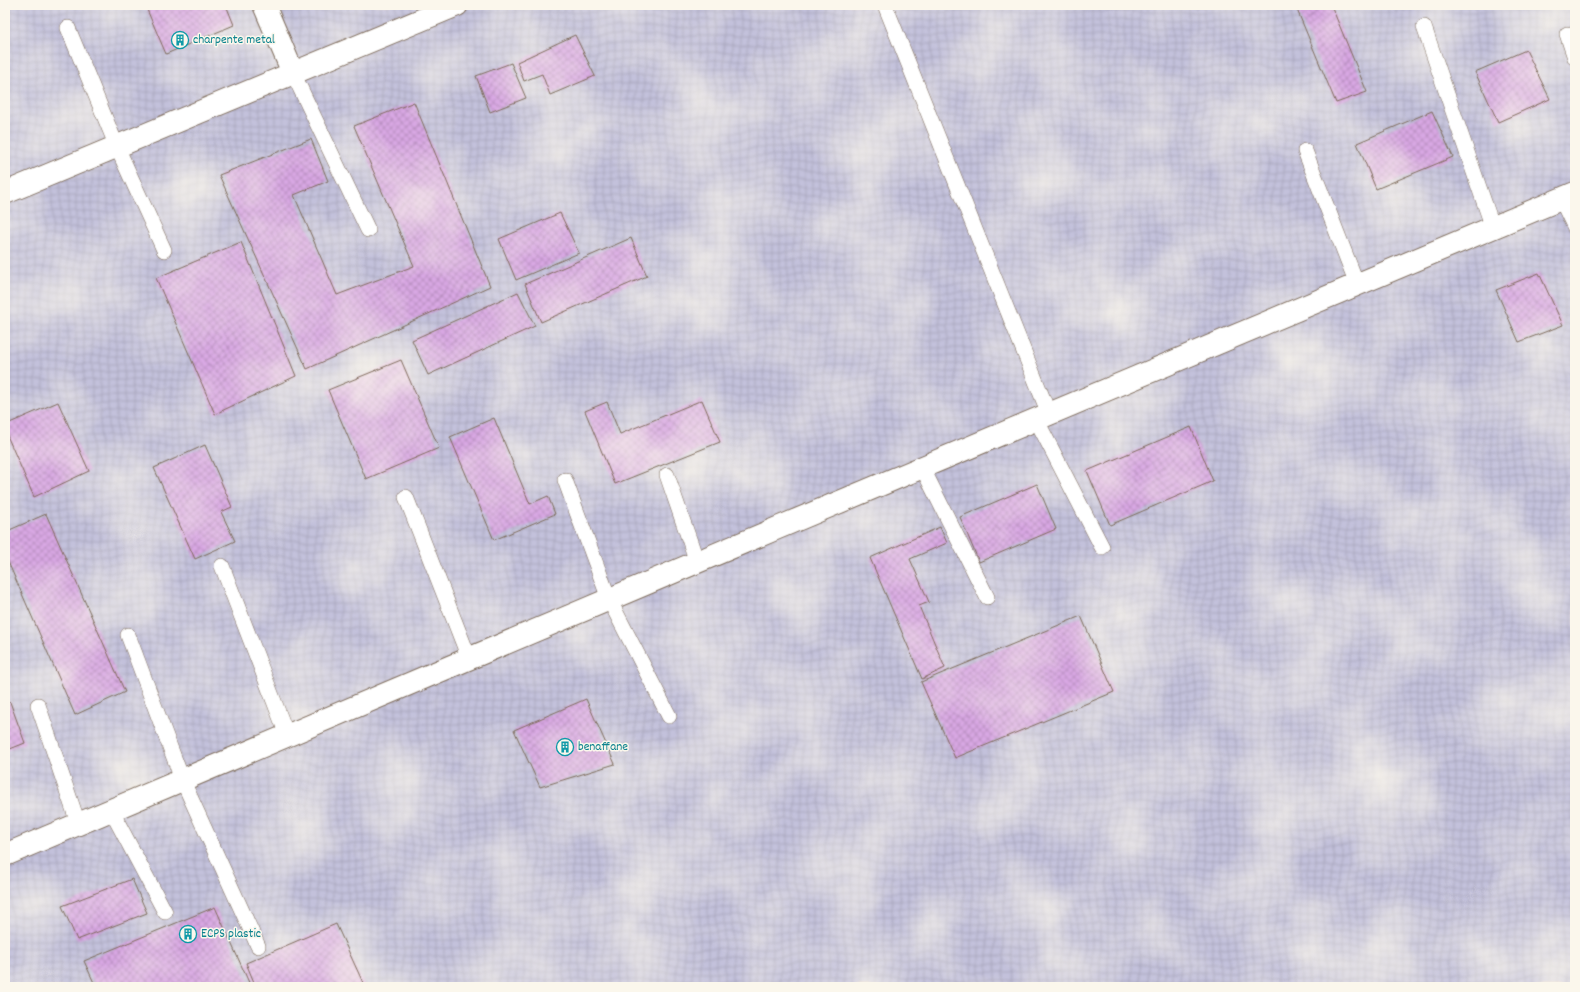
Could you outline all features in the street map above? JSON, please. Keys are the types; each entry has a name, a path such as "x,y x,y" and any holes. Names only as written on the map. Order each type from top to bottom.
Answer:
{"street":[{"path":"264,5 293,73"},
{"path":"5,193 455,5"},
{"path":"5,855 922,467 1568,196"}],"lane":[{"path":"885,5 1042,417 1102,547"},
{"path":"1424,27 1493,228"},
{"path":"68,28 117,147 164,250"},
{"path":"1567,34 1575,58"},
{"path":"293,73 368,230"},
{"path":"1305,151 1357,284"},
{"path":"1568,196 1575,228"},
{"path":"922,467 986,598"},
{"path":"667,475 697,562"},
{"path":"565,480 609,599 669,716"},
{"path":"406,498 469,658"},
{"path":"222,566 287,735"},
{"path":"128,635 182,780 258,946"},
{"path":"38,705 78,823"},
{"path":"110,810 165,912"}],"shaded area":[{"path":"5,5 1575,5 1575,987 5,987"}],"building":[{"name":"charpente metal","path":"145,5 226,5 234,25 166,54"},
{"path":"1295,5 1331,5 1367,92 1336,103"},
{"path":"575,35 595,76 550,95 542,74 524,81 517,62"},
{"path":"1526,50 1550,99 1498,122 1475,72"},
{"path":"511,63 526,98 490,112 476,76"},
{"path":"414,102 490,286 307,369 219,175 311,139 328,181 294,195 337,295 414,266 354,126"},
{"path":"1432,111 1453,157 1376,189 1357,143"},
{"path":"560,213 579,253 516,280 499,239"},
{"path":"631,238 647,276 541,322 525,284"},
{"path":"241,242 296,376 215,414 156,278"},
{"path":"1539,273 1563,325 1519,342 1496,290"},
{"path":"518,292 535,326 428,375 412,340"},
{"path":"401,360 439,448 366,479 328,390"},
{"path":"702,400 720,442 615,484 585,411 607,402 620,434"},
{"path":"58,402 89,471 34,497 5,431 5,425"},
{"path":"494,418 530,504 548,496 555,514 494,540 450,437"},
{"path":"1191,427 1213,481 1110,525 1087,471"},
{"path":"205,445 232,507 221,512 235,541 195,559 154,468"},
{"path":"1037,484 1056,529 979,562 960,517"},
{"path":"46,514 125,692 75,715 5,555 5,532"},
{"path":"940,527 947,543 910,559 929,602 919,606 945,668 922,679 870,558"},
{"path":"1081,616 1114,692 955,758 921,682"},
{"name":"benaffane","path":"586,699 615,764 540,787 514,730"},
{"path":"10,702 25,743 5,751 5,704"},
{"path":"132,879 147,913 77,940 62,906"},
{"name":"ECPS plastic","path":"215,907 251,987 96,987 84,961"},
{"path":"336,924 365,987 256,987 246,963"}],"place":[{"name":"charpente metal","path":"180,40"},
{"name":"benaffane","path":"565,747"},
{"name":"ECPS plastic","path":"188,934"}]}
